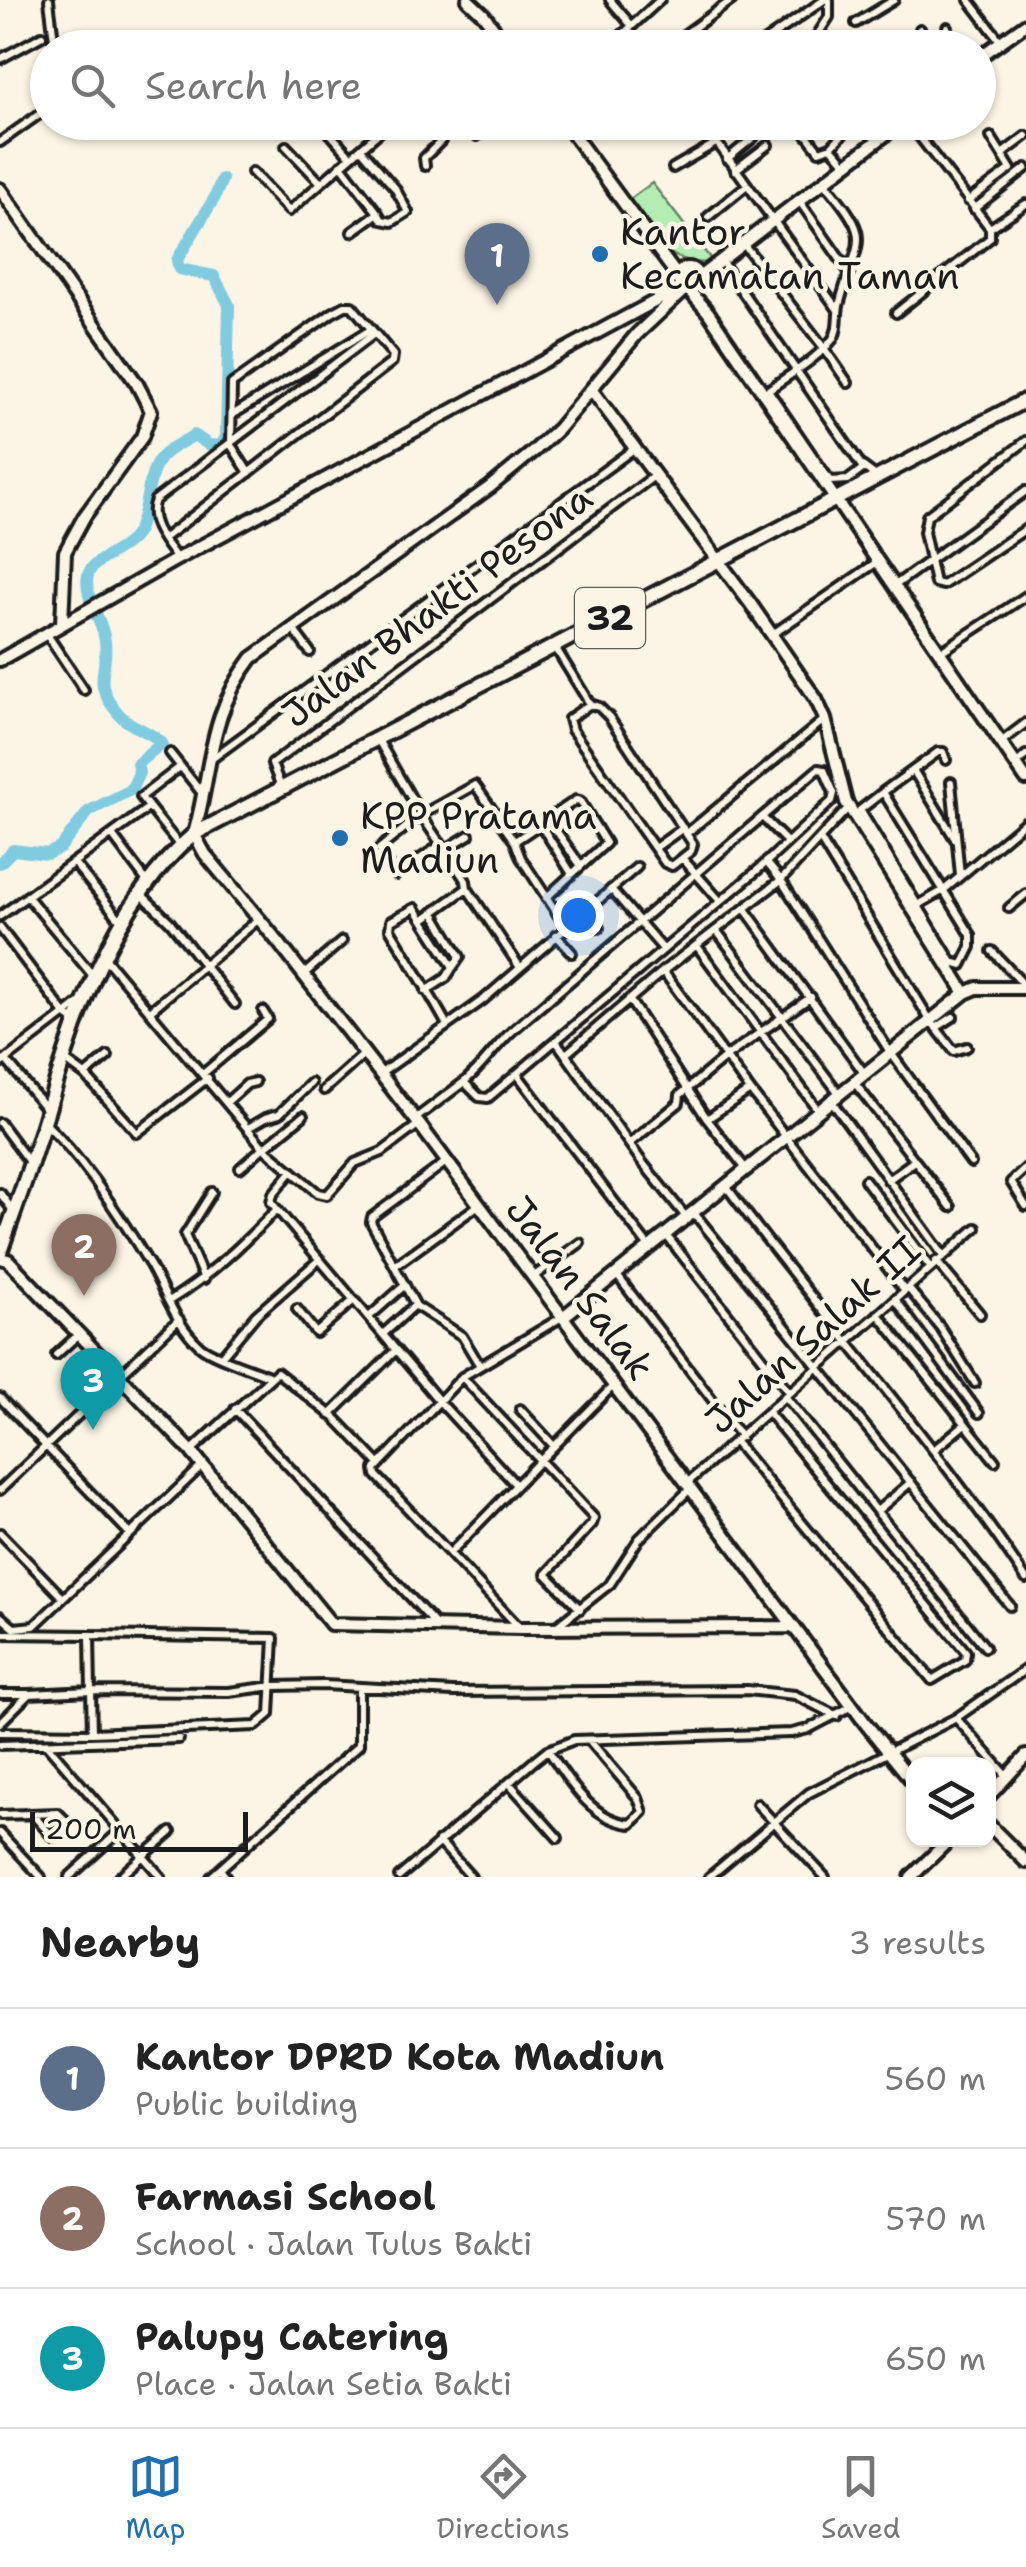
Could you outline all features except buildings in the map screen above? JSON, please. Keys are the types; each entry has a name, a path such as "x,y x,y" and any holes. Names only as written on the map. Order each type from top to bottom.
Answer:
{"highway":[{"name":"32","path":"0,1255 64,1060 103,956 145,889 194,834 1026,400"}],"street":[{"path":"49,0 53,30"},
{"path":"468,0 495,30"},
{"path":"610,0 631,28"},
{"path":"629,30 660,0"},
{"path":"691,30 732,0"},
{"path":"782,30 826,0 829,17 821,30"},
{"path":"856,23 894,0"},
{"path":"969,0 992,30"},
{"path":"996,45 1026,24"},
{"path":"996,35 1001,42"},
{"path":"0,59 30,43"},
{"path":"0,142 30,121"},
{"path":"1002,154 1026,136"},
{"path":"336,140 350,156"},
{"path":"252,172 286,210 294,208 370,140"},
{"path":"425,166 424,158 441,140"},
{"path":"577,140 660,252 687,280 830,481 848,480 864,468"},
{"path":"714,140 838,310"},
{"path":"727,160 750,140"},
{"path":"812,140 820,151 837,140"},
{"path":"0,660 101,600 662,297 745,246 882,140"},
{"path":"896,313 990,238 990,228 920,140"},
{"path":"968,201 1010,169 993,140"},
{"path":"673,168 716,143"},
{"path":"735,170 768,144"},
{"path":"286,146 320,182"},
{"path":"831,147 847,166"},
{"path":"341,165 382,220 392,222 408,212 388,180 360,148"},
{"path":"974,209 1026,168"},
{"path":"766,392 836,335 838,310 857,257 859,230 825,183"},
{"path":"708,218 748,185"},
{"path":"0,189 137,384 151,411 142,437 84,517 64,552 62,624"},
{"path":"800,202 849,272"},
{"path":"990,228 1026,204"},
{"path":"352,232 378,213"},
{"path":"745,246 848,383"},
{"path":"719,263 864,468 877,477"},
{"path":"194,834 205,797 218,716 240,674 266,645 490,488 558,429 687,280"},
{"path":"656,314 662,297"},
{"path":"163,539 249,473 392,362 393,355 352,306 332,313 236,379 230,392 231,445 249,473"},
{"path":"177,559 151,512 155,500 231,445 372,332"},
{"path":"232,415 372,332"},
{"path":"591,389 773,634 826,719 840,790 849,807 970,991"},
{"path":"766,392 834,500 1026,779"},
{"path":"1026,442 927,516 924,532 935,584 940,586 1026,529"},
{"path":"210,760 635,448"},
{"name":"Jalan Bhakti Pesona","path":"282,786 272,764 654,476"},
{"path":"894,586 1026,491"},
{"path":"773,634 876,562"},
{"path":"939,654 1026,596"},
{"path":"292,627 310,652"},
{"path":"46,633 84,690"},
{"path":"555,646 590,704 608,717 685,831 693,847 683,859 668,865 572,730 569,719 590,704"},
{"path":"655,848 685,831 826,719"},
{"path":"1000,743 1026,723"},
{"path":"376,737 421,815 519,966"},
{"path":"884,792 972,938 962,965 952,962 860,810 913,770 941,752 946,760"},
{"path":"170,753 205,797"},
{"path":"1016,764 1026,755"},
{"path":"180,767 142,795 180,846"},
{"path":"103,956 264,1148 318,1193 327,1195 352,1166 382,1152 464,1082 488,1062 495,1048 512,1032 818,769 824,770 834,793 832,801 766,862 486,1098 478,1097 464,1082"},
{"path":"913,770 956,840"},
{"path":"952,782 956,840 964,873"},
{"path":"468,835 398,874 383,858 379,847 421,815 473,785 515,842 521,858 566,927"},
{"path":"515,842 572,801 580,801 606,843 546,898"},
{"path":"566,1054 663,970 781,880 849,807"},
{"path":"0,916 148,808"},
{"path":"762,817 787,842"},
{"path":"548,819 581,866"},
{"path":"918,905 944,890 1026,820"},
{"path":"540,824 572,874"},
{"name":"Jalan Salak","path":"194,834 204,854 480,1204 852,1706 906,1772"},
{"path":"112,835 145,889 236,1004"},
{"path":"820,839 933,1024 954,1051 968,1048"},
{"path":"683,859 720,901"},
{"path":"766,862 890,1052 971,1163"},
{"path":"74,863 122,922"},
{"path":"379,1075 483,1000 637,866"},
{"path":"424,919 467,888"},
{"path":"611,889 663,949"},
{"path":"1009,908 1026,894"},
{"path":"27,896 94,978"},
{"path":"446,1025 389,927 391,921 415,908 454,967"},
{"path":"745,909 864,1073"},
{"path":"426,991 446,978 460,957 434,912"},
{"path":"584,912 599,928"},
{"path":"150,1011 259,919"},
{"path":"0,928 65,1014 77,1023"},
{"path":"716,930 834,1096 937,1261"},
{"path":"556,935 572,953"},
{"path":"303,976 342,941"},
{"path":"697,946 818,1110"},
{"path":"992,951 1026,988"},
{"path":"663,970 750,1090 906,1290 940,1327 975,1383"},
{"path":"521,1628 375,1473 378,1462 462,1377 563,1316 970,991 1026,988"},
{"path":"87,997 3,1062 82,1166 197,1343 208,1352 271,1377"},
{"path":"630,1142 680,1102 680,1095 727,1056 811,997"},
{"path":"629,999 707,1120 746,1170"},
{"path":"64,1060 85,1075 137,1133 268,1019 263,1010"},
{"path":"933,1024 954,1017"},
{"path":"556,1041 630,1142 1010,1606"},
{"path":"324,1090 363,1055"},
{"path":"85,1075 108,1056"},
{"path":"517,1074 650,1248"},
{"path":"854,1081 951,1208"},
{"path":"228,1102 255,1082"},
{"path":"248,1128 279,1114 311,1084"},
{"path":"707,1120 750,1090"},
{"path":"240,1168 302,1116"},
{"path":"0,1123 30,1164"},
{"path":"888,1180 914,1161"},
{"path":"446,1162 371,1219 415,1305 462,1336 480,1366"},
{"path":"1026,1168 1011,1182 1026,1206"},
{"path":"292,1172 271,1198 277,1209 438,1401 516,1485"},
{"path":"865,1180 980,1314"},
{"path":"726,1186 844,1342 935,1449 1026,1579"},
{"path":"204,1279 185,1235 212,1192"},
{"path":"0,1193 14,1212"},
{"path":"396,1265 480,1204"},
{"path":"169,1300 204,1279 277,1209"},
{"name":"Jalan Salak II","path":"554,1628 610,1584 640,1539 689,1486 817,1366 976,1228"},
{"path":"666,1235 985,1647"},
{"path":"534,1277 580,1243"},
{"path":"0,1255 80,1332 191,1451 328,1622 342,1626 439,1628 794,1627"},
{"path":"222,1356 256,1315 320,1259"},
{"path":"616,1274 738,1440 932,1680 965,1660 966,1652 768,1412"},
{"path":"369,1317 405,1285"},
{"path":"895,1299 979,1413"},
{"path":"297,1309 316,1333 354,1300"},
{"path":"382,1334 415,1305"},
{"path":"877,1314 996,1461"},
{"path":"0,1490 178,1319"},
{"path":"56,1355 80,1332"},
{"path":"330,1414 396,1350"},
{"path":"191,1451 280,1373 330,1414 378,1462"},
{"path":"462,1377 595,1520 546,1574 580,1609"},
{"path":"450,1554 615,1384"},
{"path":"0,1398 130,1534"},
{"path":"235,1409 439,1628"},
{"path":"520,1409 553,1445"},
{"path":"935,1449 965,1424"},
{"path":"0,1616 14,1628 34,1626 202,1465"},
{"path":"877,1511 912,1482"},
{"path":"0,1532 63,1598"},
{"path":"0,1634 273,1637 270,1714 256,1726 92,1733 0,1732"},
{"path":"90,1635 92,1733"},
{"path":"709,1877 809,1793 956,1718 1026,1669"},
{"path":"0,1694 229,1692 273,1686 453,1692 747,1690 795,1695 837,1716"},
{"path":"211,1877 361,1741 359,1688"},
{"path":"3,1718 29,1694"},
{"path":"399,1877 548,1750 574,1740 774,1735 808,1730 852,1706"},
{"path":"956,1718 1006,1776"},
{"path":"0,1745 179,1739"},
{"path":"548,1750 590,1805 613,1822 631,1824 644,1809 588,1740"},
{"path":"46,1744 161,1877"},
{"path":"996,1788 1026,1756"},
{"path":"509,1782 558,1838"},
{"path":"757,1804 825,1877"},
{"path":"0,1815 62,1814 68,1822 52,1836 34,1815"},
{"path":"69,1877 120,1831"},
{"path":"119,1877 171,1832"},
{"path":"996,1832 1026,1862"},
{"path":"0,1833 41,1877"},
{"path":"440,1841 471,1877"},
{"path":"911,1877 942,1847"},
{"path":"220,1869 226,1877"}],"green space":[{"path":"652,183 712,263 682,259 660,246 626,202"}],"waterway":[{"path":"0,863 13,850 47,854 60,848 89,811 131,790 139,773 137,764 162,743 123,718 105,693 105,641 87,583 91,569 127,544 138,530 154,470 164,454 194,435 209,445 221,446 226,437 229,305 214,276 179,269 177,260 222,179"}],"place":[{"name":"Kantor Kecamatan Taman","path":"600,254"},
{"name":"Kantor DPRD Kota Madiun","path":"497,305"},
{"name":"KPP Pratama Madiun","path":"340,838"},
{"name":"Farmasi School","path":"84,1296"},
{"name":"Palupy Catering","path":"93,1430"}]}
